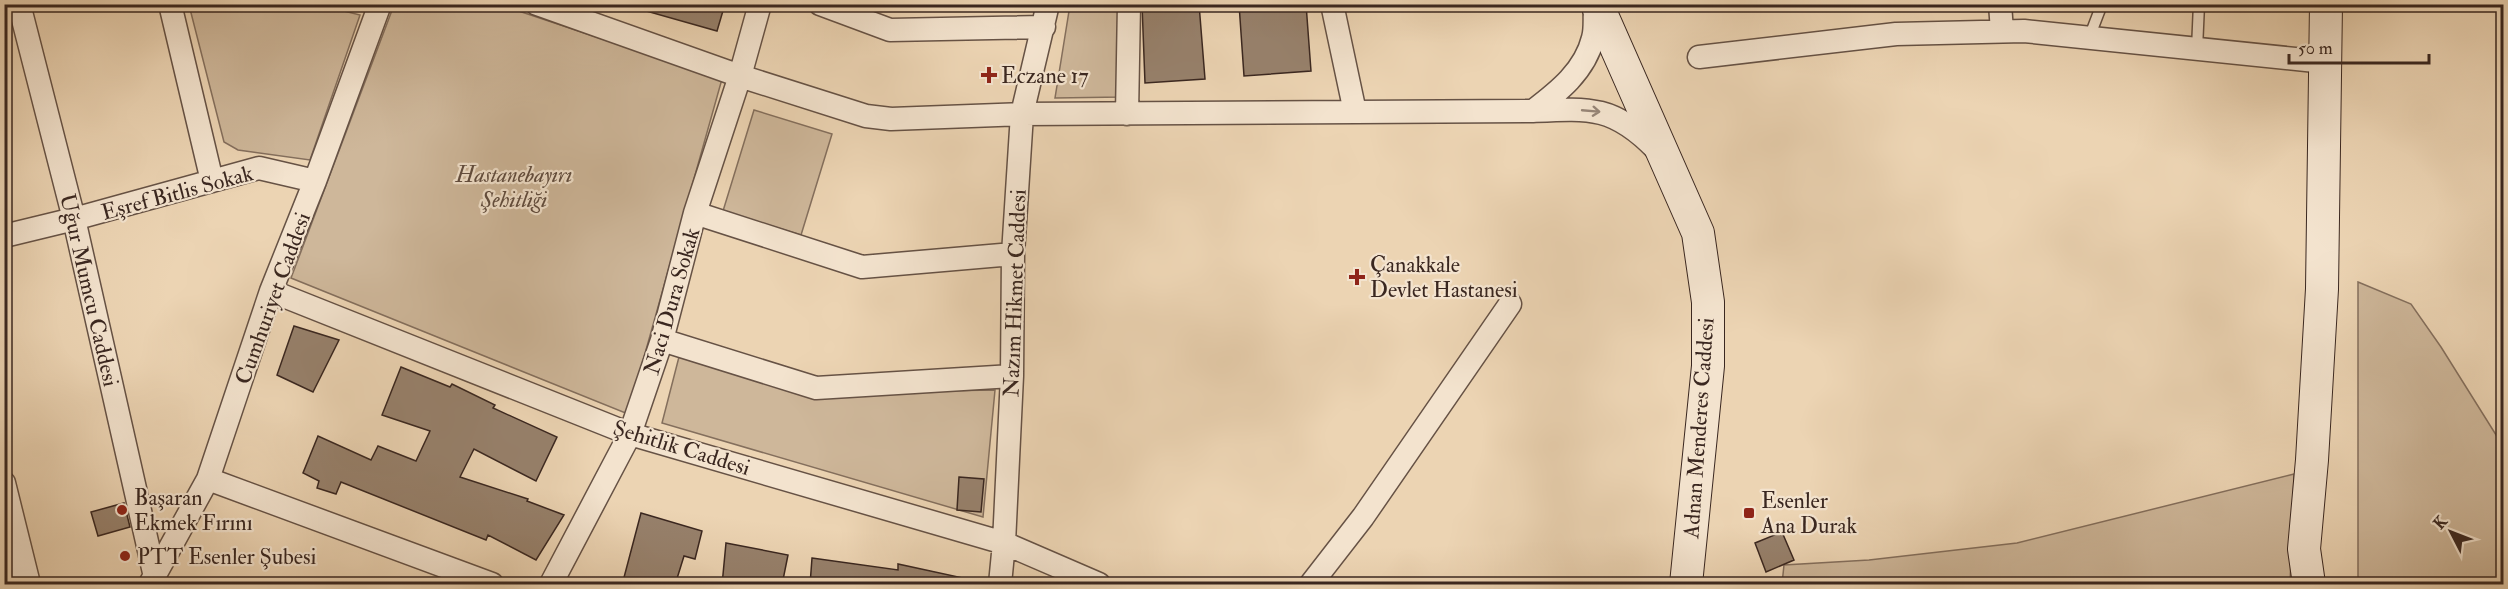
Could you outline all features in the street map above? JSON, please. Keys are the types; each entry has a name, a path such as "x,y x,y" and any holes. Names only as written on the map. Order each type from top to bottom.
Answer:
{"street":[{"name":"Uğur Mumcu Caddesi","path":"19,4 74,219 152,581"},
{"path":"170,4 212,181"},
{"name":"Cumhuriyet Caddesi","path":"152,581 208,479 271,291 315,181 380,4"},
{"path":"537,4 740,76 866,116 891,119 1022,114 1569,109 1605,112 1635,127 1666,159"},
{"name":"Naci Dura Sokak","path":"551,585 630,434 662,340 695,213 740,76 760,4"},
{"path":"820,4 890,30 1044,27"},
{"name":"Nazım Hikmet Caddesi","path":"1000,585 1012,376 1013,254 1022,114 1048,4"},
{"path":"1127,114 1129,4"},
{"path":"1332,4 1355,112"},
{"path":"1533,111 1566,86 1581,65 1593,38 1596,4"},
{"name":"Adnan Menderes Caddesi","path":"1596,4 1698,233 1708,302 1708,366 1686,585"},
{"path":"2000,4 2002,31"},
{"path":"2309,585 2304,549 2312,460 2322,289 2326,4"},
{"path":"1699,57 1896,34 2024,31 2325,62"},
{"name":"Eşref Bitlis Sokak","path":"4,236 259,168 315,181"},
{"path":"695,213 861,267 1013,254"},
{"name":"Şehitlik Caddesi","path":"271,291 630,434 1004,543 1099,585"},
{"path":"1311,585 1364,517 1510,304"},
{"path":"662,340 816,388 1012,376"},
{"path":"2312,460 2325,585"},
{"path":"208,479 492,585"},
{"path":"4,483 29,585"},
{"path":"4,557 11,585"}],"lane":[{"path":"2089,38 2102,4"},
{"path":"2197,49 2199,4"}],"green space":[{"path":"189,5 320,5 360,15 310,160 238,150 224,142"},
{"name":"Hastanebayırı Şehitliği","path":"394,5 501,5 722,79 628,414 291,278"},
{"path":"1070,5 1119,5 1122,97 1055,98"},
{"path":"754,110 832,134 801,235 723,211"},
{"path":"2358,282 2411,304 2503,446 2503,584 2496,584 2481,578 2461,584 2358,584"},
{"path":"680,353 814,393 995,390 983,517 662,423"},
{"path":"2294,474 2290,584 1782,584 1784,565 1869,560 2017,543"}],"building":[{"path":"639,4 725,4 717,31 639,9"},
{"path":"1142,4 1199,4 1205,79 1145,83"},
{"path":"1239,4 1306,4 1311,71 1244,76"},
{"path":"294,326 339,340 313,392 277,375"},
{"path":"401,367 450,387 452,384 495,405 493,408 557,437 536,481 474,449 460,477 528,499 527,501 564,515 536,560 488,535 486,540 341,482 336,494 317,488 319,481 303,473 318,436 371,460 378,446 416,461 430,431 382,415"},
{"path":"959,477 984,479 981,512 957,510"},
{"path":"124,503 130,527 98,536 91,512"},
{"path":"641,513 702,531 695,559 684,556 675,585 622,585"},
{"path":"1782,532 1794,560 1766,572 1755,543"},
{"path":"726,543 788,555 783,580 775,579 774,585 722,585"},
{"path":"812,558 898,570 898,564 963,578 962,585 810,585"}],"place":[{"name":"Eczane 17","path":"989,75"},
{"name":"Çanakkale Devlet Hastanesi","path":"1357,277"},
{"name":"Başaran Ekmek Fırını","path":"122,510"},
{"name":"Esenler Ana Durak","path":"1749,513"},
{"name":"PTT Esenler Şubesi","path":"125,556"}]}
